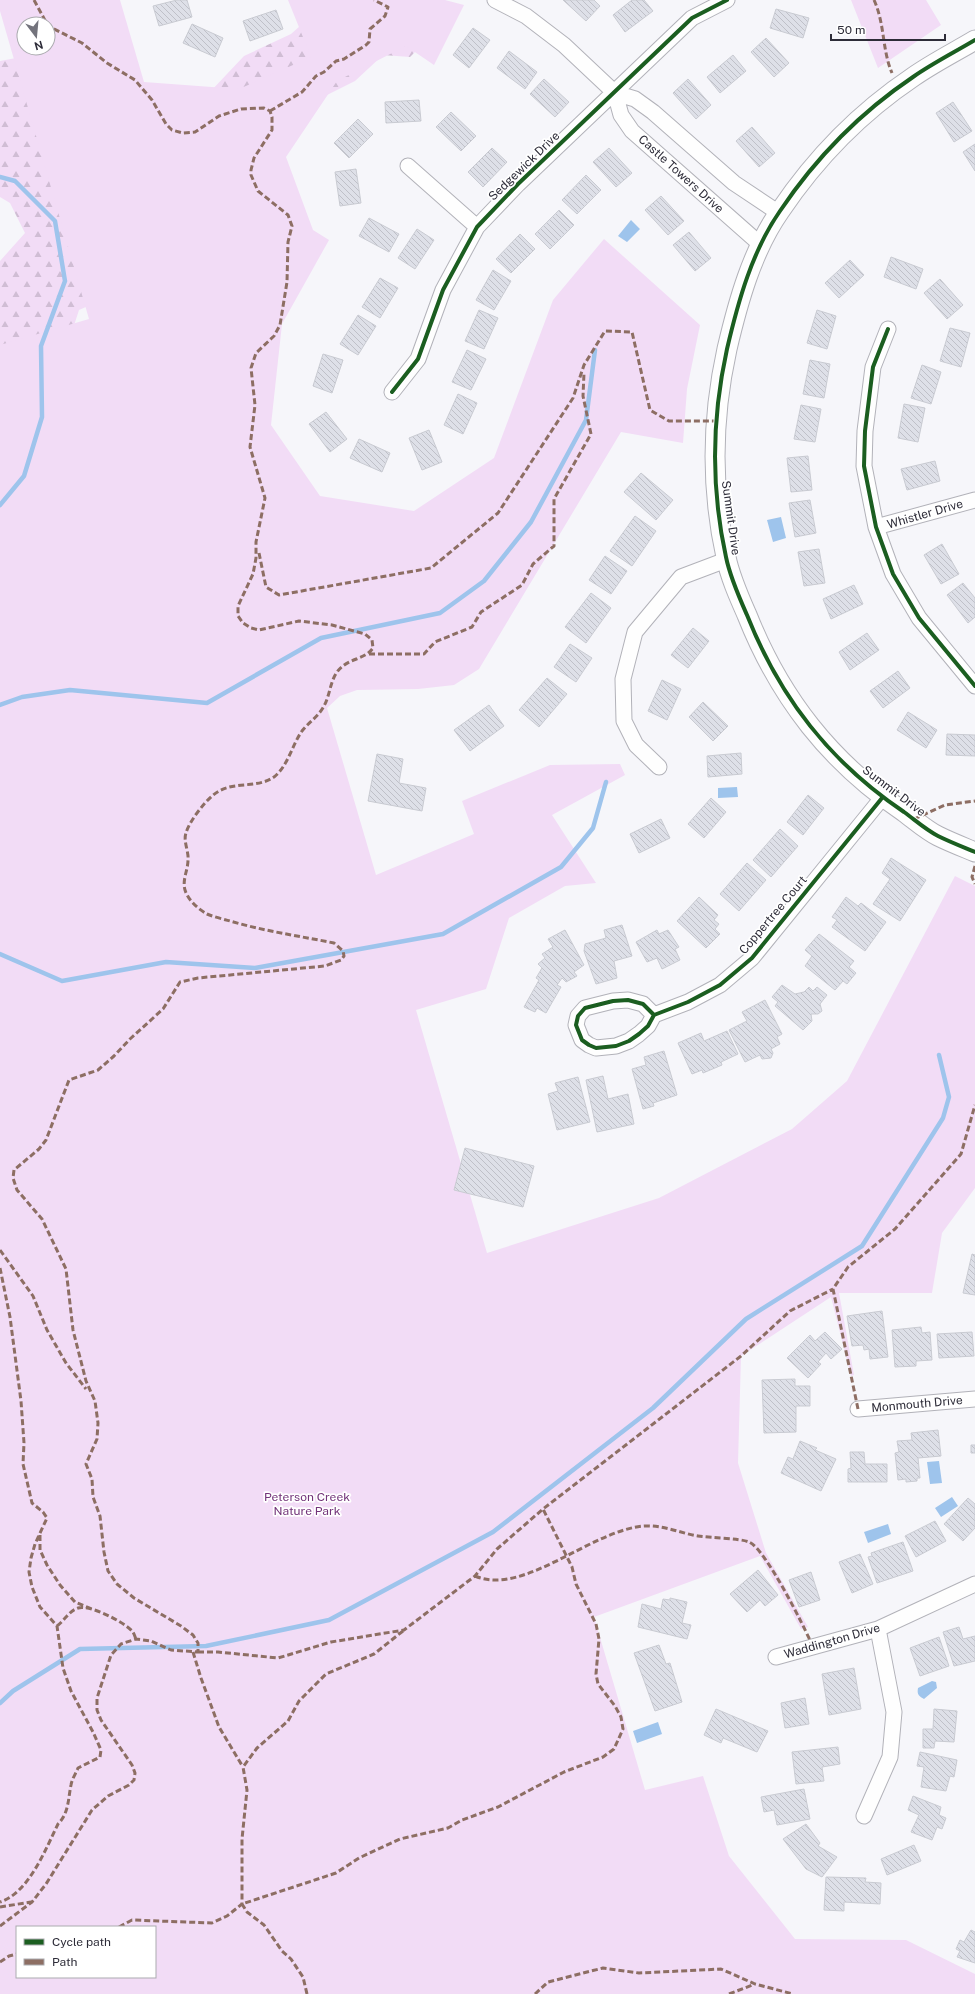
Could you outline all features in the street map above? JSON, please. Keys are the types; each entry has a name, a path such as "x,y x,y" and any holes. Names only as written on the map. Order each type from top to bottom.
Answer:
{"main road":[{"name":"Summit Drive","path":"973,46 913,77 868,113 840,138 809,172 779,213 762,245 736,309 722,374 717,421 715,482 726,560 753,631 780,686 805,722 839,760 882,798 935,834 975,852"}],"street":[{"path":"495,0 526,16 564,45 615,93 635,99 653,112 734,183 779,213"},
{"name":"Sedgewick Drive","path":"392,392 418,359 443,290 477,227 518,184 692,18 727,0"},
{"name":"Castle Towers Drive","path":"615,93 621,115 632,130 762,245"},
{"path":"408,166 477,227"},
{"path":"888,329 873,367 865,431 864,466 876,527 893,574 919,618 975,686"},
{"name":"Whistler Drive","path":"876,527 975,500"},
{"path":"659,767 636,746 624,721 623,679 635,632 681,576 726,560"},
{"name":"Coppertree Court","path":"654,1015 688,1002 720,985 752,958 882,798"},
{"path":"628,1000 643,1004 654,1015 648,1026 629,1041 606,1048 596,1048 582,1040 576,1025 578,1016 585,1008 613,1001 628,1000"},
{"name":"Monmouth Drive","path":"858,1409 975,1399"},
{"name":"Waddington Drive","path":"776,1656 878,1630 975,1584"},
{"path":"864,1816 890,1757 894,1712 878,1630"}],"green space":[{"name":"Peterson Creek Nature Park","path":"0,0 120,0 144,82 239,89 311,57 288,0 445,0 464,5 434,65 406,46 337,81 286,157 313,230 329,240 282,324 271,425 320,496 414,511 494,458 553,300 604,239 700,325 687,389 683,443 621,432 479,669 454,685 418,689 357,690 340,696 327,708 376,875 474,834 462,801 550,765 620,764 625,775 552,815 596,883 565,886 509,918 486,989 416,1010 487,1253 659,1198 792,1129 847,1081 955,876 975,886 975,1188 942,1233 932,1293 839,1293 854,1375 851,1376 831,1297 741,1356 738,1463 766,1553 808,1627 801,1629 760,1556 594,1617 645,1790 703,1776 729,1856 795,1939 906,1940 975,1974 975,1994 0,1994 0,345 89,319 0,11"},
{"path":"405,0 432,35 410,57 383,55 355,81 311,103 104,299 79,310 55,384 0,593 0,261 25,233 10,203 0,197 0,61 27,56 56,56 56,51 59,50 123,100 209,93 244,56 291,34 318,10"},
{"path":"851,0 926,0 941,25 878,68"}],"water":[{"path":"631,220 640,229 627,242 618,236"},
{"path":"781,517 786,538 773,542 767,520"},
{"path":"737,787 738,797 718,798 718,788"},
{"path":"939,1461 942,1483 930,1484 927,1462"},
{"path":"952,1497 958,1506 941,1517 935,1508"},
{"path":"888,1524 891,1534 868,1543 864,1532"},
{"path":"932,1681 936,1682 937,1688 924,1699 920,1697 918,1695 918,1688"},
{"path":"658,1722 662,1734 637,1743 633,1731"}],"building":[{"path":"177,0 187,0 192,17 159,26 153,6"},
{"path":"563,0 594,0 600,6 586,21"},
{"path":"632,0 644,0 653,11 625,32 613,15"},
{"path":"776,9 809,18 803,38 770,28"},
{"path":"276,10 283,29 250,41 243,21"},
{"path":"192,24 223,38 215,57 183,43"},
{"path":"473,28 490,40 469,68 453,55"},
{"path":"766,38 789,63 774,77 751,52"},
{"path":"509,51 537,72 525,89 497,68"},
{"path":"733,55 746,71 720,93 707,77"},
{"path":"544,79 569,102 555,117 530,94"},
{"path":"688,79 711,105 696,119 673,93"},
{"path":"419,100 421,121 386,123 385,102"},
{"path":"953,102 972,131 954,142 936,113"},
{"path":"451,112 476,136 461,151 436,127"},
{"path":"358,119 373,134 349,158 334,143"},
{"path":"752,127 775,153 759,167 736,141"},
{"path":"975,144 975,171 963,152"},
{"path":"492,148 507,162 483,187 468,172"},
{"path":"609,148 632,173 616,187 593,162"},
{"path":"356,169 361,203 340,206 335,172"},
{"path":"586,175 601,190 577,214 562,200"},
{"path":"661,196 684,221 668,235 645,210"},
{"path":"559,210 574,225 550,249 535,234"},
{"path":"369,218 399,234 389,252 359,236"},
{"path":"417,229 434,240 415,269 398,258"},
{"path":"689,232 711,258 695,271 673,245"},
{"path":"520,234 535,249 511,273 496,259"},
{"path":"891,257 923,269 916,289 884,277"},
{"path":"850,260 864,275 839,298 825,283"},
{"path":"493,270 511,281 494,310 476,300"},
{"path":"380,278 398,288 380,318 362,307"},
{"path":"940,279 963,305 947,319 924,293"},
{"path":"479,310 498,318 484,349 465,341"},
{"path":"817,310 836,316 827,349 807,343"},
{"path":"358,315 376,326 358,355 340,344"},
{"path":"950,328 970,333 961,367 940,361"},
{"path":"467,350 486,359 471,390 452,382"},
{"path":"323,354 343,360 332,393 313,386"},
{"path":"810,360 830,364 824,398 803,394"},
{"path":"922,365 941,372 931,404 911,398"},
{"path":"458,394 477,403 463,434 444,425"},
{"path":"904,404 925,408 918,442 898,438"},
{"path":"801,405 821,409 815,442 794,439"},
{"path":"326,412 347,439 330,452 309,424"},
{"path":"429,430 442,462 422,470 409,438"},
{"path":"359,439 390,453 382,472 350,458"},
{"path":"808,456 812,490 791,492 787,458"},
{"path":"935,461 940,481 907,490 901,469"},
{"path":"641,473 673,500 656,520 624,492"},
{"path":"810,500 816,533 795,537 789,503"},
{"path":"635,516 656,531 632,566 610,551"},
{"path":"942,544 959,574 941,584 924,555"},
{"path":"819,549 825,583 804,586 798,552"},
{"path":"605,556 627,571 611,594 589,580"},
{"path":"963,583 975,598 975,617 968,623 947,595"},
{"path":"854,585 863,604 831,619 823,599"},
{"path":"591,593 611,608 586,643 565,627"},
{"path":"693,628 709,641 688,668 671,655"},
{"path":"867,633 879,650 850,670 839,652"},
{"path":"570,644 592,658 576,682 554,667"},
{"path":"898,671 910,688 883,708 870,691"},
{"path":"547,678 567,694 539,727 519,710"},
{"path":"662,680 681,689 667,720 648,711"},
{"path":"703,702 728,726 713,741 689,717"},
{"path":"489,705 504,726 470,751 454,730"},
{"path":"908,712 937,730 926,748 897,730"},
{"path":"947,734 975,735 975,756 946,755"},
{"path":"741,753 742,774 708,777 707,756"},
{"path":"377,754 403,759 399,783 426,788 422,811 368,801"},
{"path":"808,795 824,808 803,835 787,822"},
{"path":"711,798 726,812 704,838 688,824"},
{"path":"661,819 670,838 639,853 630,834"},
{"path":"780,829 798,846 771,877 753,860"},
{"path":"891,858 926,880 900,921 873,904 890,879 882,873"},
{"path":"747,863 766,880 739,911 720,894"},
{"path":"699,897 718,915 714,920 719,924 715,929 720,934 706,948 677,921"},
{"path":"846,897 858,906 861,903 886,922 865,951 832,927 837,920 832,917"},
{"path":"622,925 632,956 614,961 617,978 596,984 584,951 585,944 606,938 604,930"},
{"path":"565,930 584,965 574,972 577,976 566,982 562,978 557,985 561,987 546,1013 537,1008 535,1012 524,1007 539,980 536,978 542,968 538,964 545,958 542,954 553,947 548,939"},
{"path":"657,930 659,934 668,930 679,947 675,949 680,960 662,969 657,958 647,962 636,942"},
{"path":"819,934 854,961 849,967 856,973 847,984 843,981 835,990 805,966 812,956 805,950"},
{"path":"782,985 795,994 804,992 809,987 813,991 817,987 827,995 820,1004 822,1011 818,1014 811,1014 812,1021 803,1030 775,1006 778,1002 772,997"},
{"path":"765,1000 782,1034 777,1037 780,1044 771,1049 773,1053 771,1058 762,1059 760,1055 745,1062 729,1030 747,1021 742,1012"},
{"path":"727,1031 738,1054 721,1062 722,1065 703,1073 702,1070 692,1074 678,1043 701,1033 704,1041"},
{"path":"664,1051 677,1095 653,1103 654,1106 643,1109 632,1069 646,1065 644,1057"},
{"path":"603,1076 608,1099 628,1094 634,1124 597,1132 586,1080"},
{"path":"578,1077 590,1122 557,1130 548,1094 558,1091 555,1083"},
{"path":"465,1148 534,1166 523,1207 454,1190"},
{"path":"972,1254 975,1255 975,1295 963,1293"},
{"path":"882,1311 888,1357 870,1359 869,1349 864,1350 863,1345 852,1346 847,1316"},
{"path":"921,1327 922,1333 930,1332 932,1360 916,1361 916,1366 895,1367 892,1330"},
{"path":"825,1332 842,1349 831,1359 826,1353 818,1362 821,1364 808,1378 787,1358 810,1335 815,1341"},
{"path":"972,1332 974,1356 939,1358 937,1334"},
{"path":"795,1379 795,1386 810,1386 810,1406 796,1406 796,1432 764,1433 762,1380"},
{"path":"938,1430 941,1456 918,1458 920,1478 917,1478 917,1481 906,1482 906,1479 898,1480 895,1453 899,1452 897,1441 912,1440 911,1433"},
{"path":"800,1441 817,1448 815,1450 836,1459 821,1491 781,1473 788,1457 793,1459"},
{"path":"971,1445 975,1445 975,1453 971,1453"},
{"path":"850,1452 864,1452 865,1464 887,1464 887,1482 848,1482 848,1469 851,1468"},
{"path":"968,1498 975,1504 975,1528 963,1541 944,1524"},
{"path":"935,1521 946,1541 916,1557 905,1536"},
{"path":"903,1542 913,1571 877,1583 868,1557 872,1556 871,1553"},
{"path":"860,1554 873,1584 852,1593 839,1562"},
{"path":"758,1570 778,1595 765,1606 760,1600 747,1612 730,1594"},
{"path":"811,1572 820,1600 799,1607 789,1580"},
{"path":"670,1598 687,1602 682,1623 691,1625 687,1639 638,1627 642,1604 661,1609 663,1599 670,1600"},
{"path":"959,1627 963,1639 975,1636 975,1661 954,1666 943,1632"},
{"path":"939,1637 949,1666 920,1676 910,1648"},
{"path":"659,1645 666,1664 670,1663 682,1702 655,1711 634,1653"},
{"path":"854,1668 861,1709 829,1715 822,1674"},
{"path":"805,1698 809,1724 785,1728 781,1703"},
{"path":"716,1709 768,1731 757,1752 723,1738 721,1743 704,1735"},
{"path":"934,1709 957,1711 954,1742 935,1741 934,1748 923,1748 923,1729 933,1729"},
{"path":"838,1747 840,1764 822,1767 824,1781 796,1784 792,1752"},
{"path":"920,1752 957,1760 954,1777 950,1776 946,1791 921,1787 924,1767 917,1766"},
{"path":"804,1789 810,1819 777,1825 774,1810 764,1812 761,1797"},
{"path":"913,1796 941,1807 939,1815 946,1818 942,1829 937,1827 932,1840 911,1832 919,1815 908,1810"},
{"path":"806,1824 820,1843 818,1846 837,1857 822,1877 806,1869 783,1839"},
{"path":"914,1845 921,1861 887,1875 881,1859"},
{"path":"826,1877 866,1878 865,1882 881,1883 880,1904 844,1902 844,1911 824,1910"},
{"path":"971,1930 975,1932 975,1963 957,1957 960,1951 956,1949 960,1940 964,1942"}],"waterway":[{"path":"0,177 15,181 55,221 65,281 41,346 42,417 24,476 0,505"},
{"path":"0,705 22,697 70,690 207,703 321,638 440,613 484,581 531,522 586,420 595,350"},
{"path":"0,954 62,981 166,962 255,968 443,934 561,867 593,828 606,782"},
{"path":"0,1703 13,1691 80,1649 206,1646 329,1620 493,1532 653,1408 746,1319 862,1246 943,1118 949,1097 939,1055"}],"marked path":[{"path":"34,0 43,16"},
{"path":"270,111 302,92 316,76 324,72 336,61 344,59 369,42 370,29 385,16 388,7 374,0"},
{"path":"874,0 878,9 892,73"},
{"path":"0,1926 32,1902 46,1884 92,1810 108,1796 129,1785 134,1780 135,1773 132,1765 101,1720 97,1710 97,1698 111,1655 121,1644 136,1639 151,1641 171,1650 198,1652 198,1643 193,1635 181,1626 134,1598 117,1584 108,1571 104,1552 100,1516 93,1497 92,1479 86,1464 97,1439 98,1423 95,1401 86,1381 73,1330 66,1269 42,1219 17,1190 13,1178 14,1170 39,1149 46,1140 69,1080 98,1070 114,1056 163,1009 180,982 198,978 325,966 341,960 344,956 343,951 334,943 243,925 207,914 200,910 186,894 184,886 188,864 185,836 197,813 208,799 219,791 235,786 267,781 274,777 283,767 302,731 324,706 337,672 341,667 365,655 373,648 372,640 365,634 332,625 299,621 259,630 251,628 243,623 238,616 238,606 253,574 256,558 256,542 265,498 250,447 255,405 251,368 256,353 274,336 280,325 287,282 288,242 292,226 288,215 258,191 251,175 254,158 272,130 272,117 270,111 264,108 241,109 219,116 195,132 183,133 172,130 166,124 152,100 135,80 107,63 82,43 56,30"},
{"path":"259,553 266,587 279,595 431,568 498,513 573,398 584,365 605,331 632,332 650,410 669,421 717,421"},
{"path":"369,654 424,654 435,642 472,627 481,612 522,585 533,564 554,546 554,499 591,434 583,396 584,373"},
{"path":"914,819 945,805 975,801"},
{"path":"975,866 972,877 975,884"},
{"path":"858,1409 833,1289 848,1267 895,1229 961,1154 975,1105"},
{"path":"0,1250 33,1296 47,1330 66,1363 86,1389"},
{"path":"0,1268 10,1317 21,1401 24,1443 23,1464 32,1503 43,1512 47,1518 35,1544 31,1558 29,1572 32,1587 40,1607 57,1626 63,1668 71,1691 101,1750 100,1757 78,1768 73,1778 68,1806 62,1820 58,1824 42,1857 28,1880 10,1897 0,1902"},
{"path":"198,1652 218,1652 278,1658 331,1642 404,1630 475,1576 497,1549 543,1509 741,1356 790,1311 833,1289"},
{"path":"307,1994 303,1977 291,1959 282,1951 264,1925 247,1912 242,1904 336,1873 359,1858 400,1839 448,1828 462,1820 498,1807 564,1772 603,1757 614,1749 623,1729 621,1717 615,1706 598,1684 596,1674 599,1639 596,1624 576,1584 572,1567 543,1509"},
{"path":"475,1576 494,1580 515,1577 536,1570 603,1538 624,1530 645,1526 665,1528 698,1536 749,1542 756,1547 765,1558 802,1623 813,1647"},
{"path":"40,1535 40,1550 47,1565 60,1585 75,1602 94,1610"},
{"path":"57,1626 72,1611 83,1607 98,1611 122,1623 132,1631 136,1639"},
{"path":"121,1926 132,1920 212,1923 227,1916 242,1904 242,1839 247,1790 243,1767 257,1748 288,1721 299,1701 326,1674 374,1654 403,1631"},
{"path":"193,1652 219,1727 243,1767"},
{"path":"0,1907 31,1902"},
{"path":"0,1962 9,1956 16,1954"},
{"path":"535,1994 548,1982 603,1968 639,1973 721,1969 755,1984 793,1994"},
{"path":"729,1994 755,1984"}],"cycle path":[{"path":"392,392 418,359 443,290 477,227 518,184 692,18 727,0"},
{"path":"975,40 913,77 875,105 857,121 808,173 770,226 761,243 747,277 731,331 718,401 715,453 721,531 730,572 760,645 775,674 792,701 810,726 831,750 877,793 934,834 975,852"},
{"path":"888,329 873,367 865,431 864,466 876,527 893,574 919,618 975,686"},
{"path":"654,1015 643,1004 628,1000 613,1001 585,1008 578,1016 576,1025 582,1040 589,1045 596,1048 616,1046 629,1041 639,1034 648,1026 654,1015 688,1002 720,985 752,958 882,798"}]}
